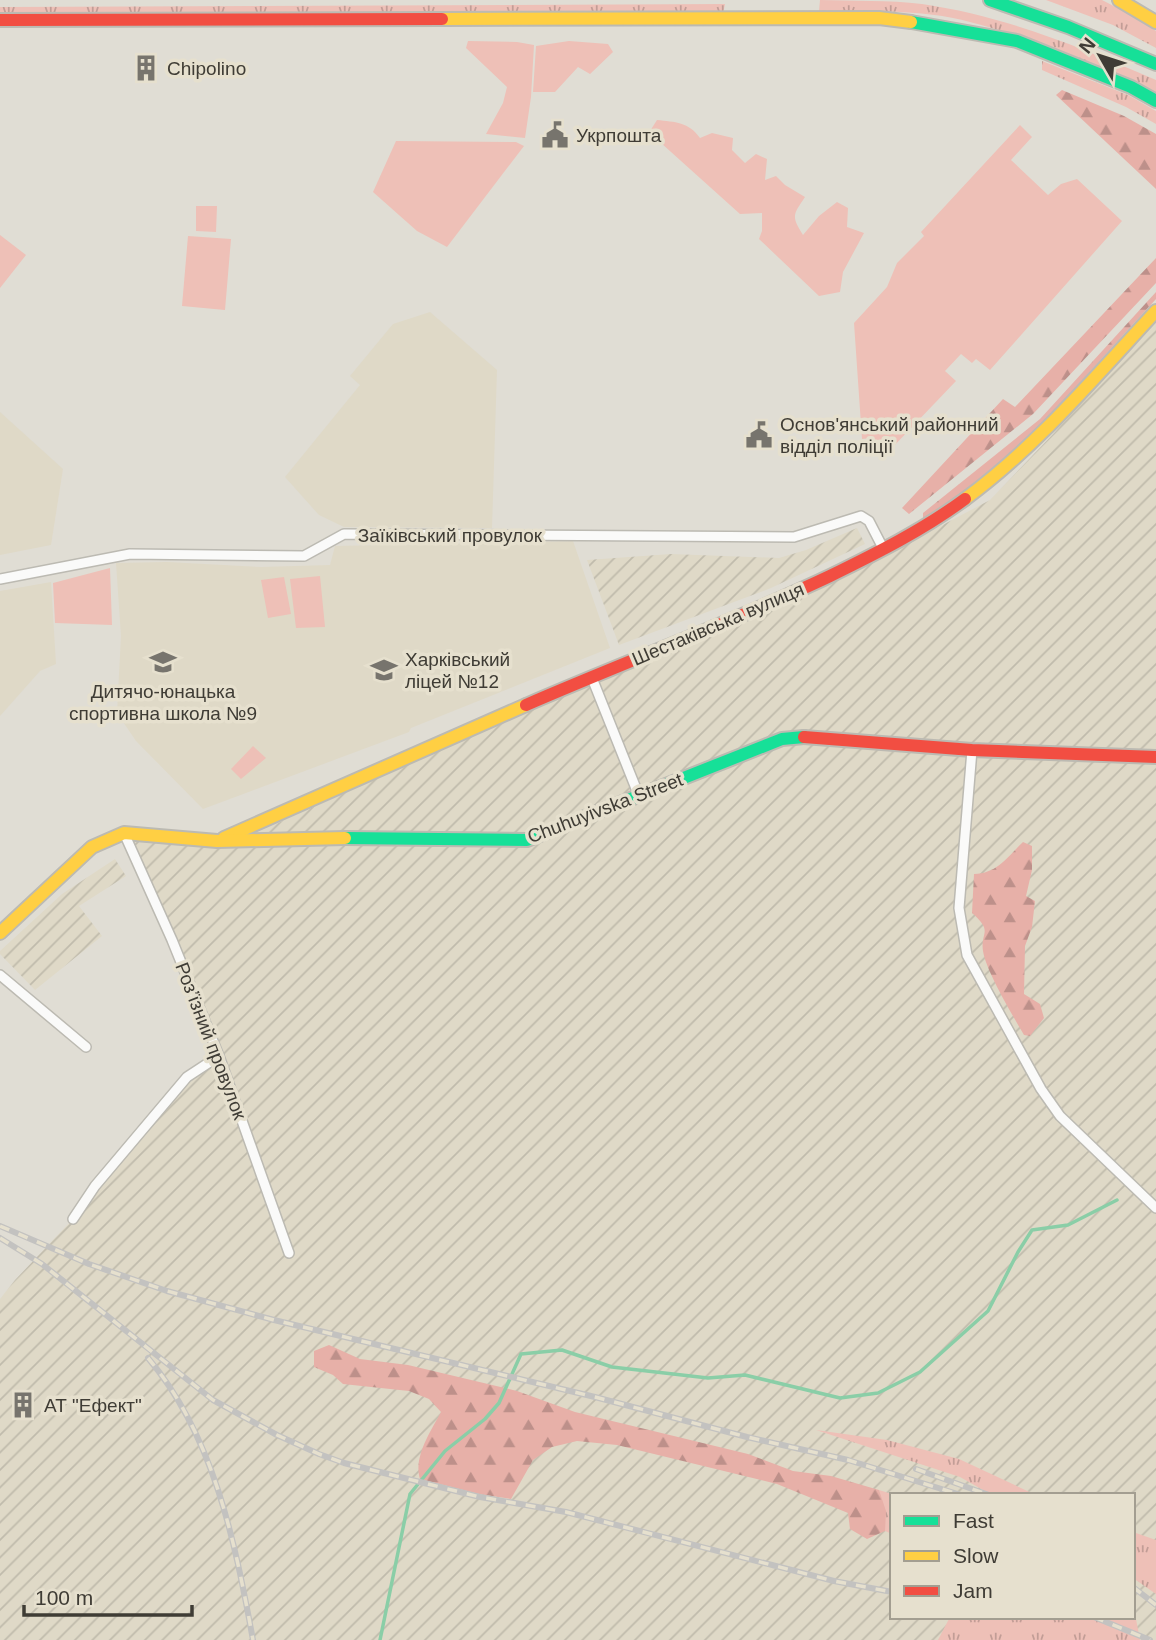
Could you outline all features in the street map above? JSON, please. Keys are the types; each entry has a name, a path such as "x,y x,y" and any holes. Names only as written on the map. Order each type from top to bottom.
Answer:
{"street":[{"path":"990,0 1068,27 1156,64"},
{"path":"1119,0 1156,22"},
{"path":"0,20 879,18 936,25 1017,41 1131,87 1156,102"},
{"name":"Шестаківська вулиця","path":"217,841 533,702 784,598 884,550 934,522 1003,470 1054,423 1156,311"},
{"name":"Заїківський провулок","path":"0,579 130,554 304,556 344,534 794,537 861,516 869,521 884,550"},
{"path":"592,678 639,796"},
{"name":"Chuhuyivska Street","path":"0,933 92,847 124,833 217,841 320,838 527,841 782,739 806,737 972,750 1156,757"},
{"path":"972,750 960,908 967,955 1041,1089 1060,1116 1156,1208"},
{"name":"Роз’їзний провулок","path":"124,833 172,940 219,1056 289,1253"},
{"path":"0,975 86,1047"},
{"path":"73,1219 95,1186 187,1077 219,1056"}],"shaded area":[{"path":"430,312 497,370 492,528 344,527 319,515 285,477 360,385 350,376 393,324"},
{"path":"1156,319 1156,1640 0,1640 0,1299 73,1219 173,1093 219,1056 139,868 132,839 222,848 532,709 855,571 990,500"},
{"path":"0,412 63,469 51,545 0,555"},
{"path":"857,528 865,544 771,588 619,645 587,560 671,554 779,558 806,550"},
{"name":"Харківський ліцей №12","path":"573,541 610,648 411,728 409,732 203,809 136,741 117,713 121,636 116,563 167,562 261,567 330,565 335,546"},
{"path":"51,582 56,664 40,671 0,716 0,591"},
{"path":"115,859 126,876 79,906 102,936 35,990 0,951 62,894"}],"green space":[{"path":"820,0 922,4 983,16 1070,45 1156,80 1156,96 1051,49 970,22 927,14 819,11"},
{"path":"1046,0 1102,0 1156,31 1156,48 1113,25"},
{"path":"725,4 723,14 0,13 0,7"},
{"path":"468,41 534,45 525,138 486,134 503,103 507,87 466,48"},
{"path":"569,41 608,44 613,52 590,74 578,67 555,92 533,92 536,46"},
{"path":"1042,61 1128,95 1156,111 1156,124 1126,107 1042,70"},
{"path":"1062,90 1124,116 1156,134 1156,189 1056,95"},
{"path":"657,120 686,126 700,138 712,133 733,138 732,150 745,163 756,154 767,159 765,180 776,176 805,197 795,216 803,235 819,216 837,202 848,208 847,227 864,233 843,272 840,292 819,296 759,239 762,213 740,214 661,143 647,141"},
{"path":"1020,125 1032,137 1011,160 1048,195 1061,184 1077,179 1122,221 990,370 976,359 972,363 961,354 945,371 956,381 891,449 872,438 862,439 854,323 887,287 897,263 924,236 921,232"},
{"path":"396,141 516,142 524,146 447,247 417,231 373,192"},
{"path":"196,206 217,206 216,232 196,231"},
{"path":"0,235 26,255 0,288"},
{"path":"188,236 231,239 225,310 182,306"},
{"path":"1156,258 1156,283 1033,414 909,514 902,508 1003,399 1015,407"},
{"path":"1156,292 1156,299 1046,420 975,485 923,519 923,513 1040,419"},
{"path":"110,568 112,625 55,623 53,583"},
{"path":"320,576 325,627 296,628 290,579"},
{"path":"284,577 291,614 268,618 261,580"},
{"path":"253,746 266,758 241,779 231,769"},
{"path":"1023,842 1032,846 1032,870 1026,896 1035,901 1032,927 1025,946 1024,994 1040,1004 1044,1018 1030,1036 1024,1035 994,981 983,951 983,924 972,913 974,874 990,871"},
{"path":"329,1345 360,1359 408,1365 517,1391 575,1412 748,1454 793,1471 831,1476 879,1490 886,1511 885,1531 867,1539 850,1529 848,1513 777,1484 617,1445 577,1441 552,1447 533,1460 511,1499 420,1479 418,1471 421,1453 441,1412 429,1399 409,1391 343,1384 333,1375 314,1367 314,1351"},
{"path":"816,1430 887,1440 959,1459 1032,1493 988,1493 960,1477"},
{"path":"879,1490 890,1493 890,1533 885,1531"},
{"path":"1135,1533 1156,1540 1156,1594 1135,1579"},
{"path":"1135,1618 1140,1640 938,1640 949,1619"}],"waterway":[{"path":"380,1640 410,1494 445,1451 485,1419 499,1403 521,1354 562,1350 612,1367 708,1378 745,1375 840,1398 878,1393 920,1372 988,1311 1032,1230 1068,1225 1117,1200"}],"railway":[{"path":"0,1226 89,1264 167,1291 274,1320 848,1460 955,1493"},
{"path":"0,1238 42,1264 213,1400 277,1435 319,1454 344,1463 480,1497 566,1512 834,1581 890,1592"},
{"path":"148,1358 171,1388 190,1421 205,1456 229,1528 253,1640"},
{"path":"916,1469 983,1493"},
{"path":"1135,1589 1156,1605"},
{"path":"1099,1619 1150,1640"}],"traffic: fast":[{"path":"990,0 1068,27 1156,64"},
{"path":"911,22 1017,41 1131,87 1156,101"},
{"path":"345,838 527,840 782,739 804,737"}],"traffic: slow":[{"path":"1119,0 1156,22"},
{"path":"442,19 879,18 911,22"},
{"path":"965,499 1041,434 1156,311"},
{"path":"224,838 526,705"},
{"path":"0,933 92,847 124,833 217,841 345,838"}],"traffic: jam":[{"path":"0,20 442,19"},
{"path":"526,705 830,576 916,531 965,499"},
{"path":"804,737 972,750 1156,757"}],"place":[{"name":"Chipolino","path":"146,68"},
{"name":"Укрпошта","path":"555,135"},
{"name":"Основ'янський районний відділ поліції","path":"759,435"},
{"name":"Дитячо-юнацька спортивна школа №9","path":"163,662"},
{"name":"Харківський ліцей №12","path":"384,670"},
{"name":"АТ \"Ефект\"","path":"23,1405"}]}
